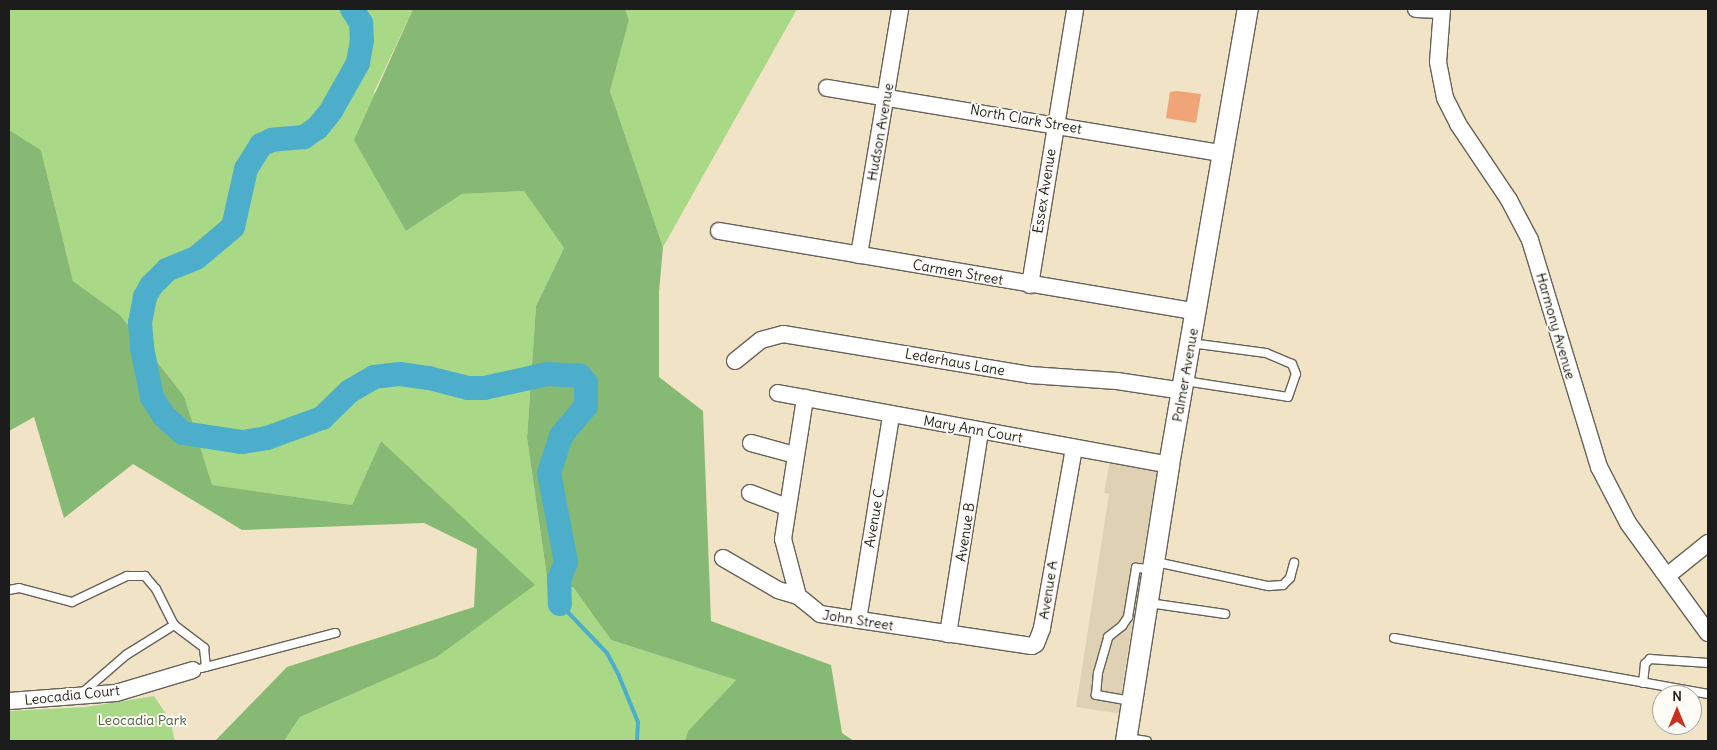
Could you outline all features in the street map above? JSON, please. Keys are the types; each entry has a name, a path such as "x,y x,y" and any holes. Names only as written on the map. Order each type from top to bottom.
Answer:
{"street":[{"name":"Hudson Avenue","path":"859,255 900,9"},
{"name":"Essex Avenue","path":"1030,284 1075,9"},
{"name":"Palmer Avenue","path":"1126,740 1140,613 1153,565 1248,9"},
{"path":"1416,9 1442,10"},
{"name":"Harmony Avenue","path":"1442,10 1438,62 1444,98 1458,124 1521,220 1542,276 1599,467 1628,523 1708,633"},
{"name":"North Clark Street","path":"827,88 1055,124 1224,154"},
{"name":"Carmen Street","path":"719,231 1197,312"},
{"name":"Lederhaus Lane","path":"735,360 761,340 783,334 1030,375 1184,386"},
{"name":"Mary Ann Court","path":"778,393 891,416 1169,465"},
{"path":"798,596 783,539 805,398"},
{"name":"Avenue C","path":"858,620 891,416"},
{"name":"Avenue B","path":"948,634 980,431"},
{"path":"751,443 795,456"},
{"name":"Avenue A","path":"948,634 1022,646 1036,644 1042,628 1074,448"},
{"path":"750,493 787,508"},
{"path":"1667,576 1708,543"},
{"name":"John Street","path":"723,558 778,590 798,596 816,612 948,634"},
{"name":"Leocadia Court","path":"9,701 116,694 199,668"}],"lane":[{"path":"1184,386 1288,397 1296,374 1292,364 1266,353 1191,344"},
{"path":"1153,565 1268,586 1283,585 1290,578 1294,563"},
{"path":"9,590 19,588 72,602 127,576 145,576 156,589 174,625 204,648 199,668 335,633"},
{"path":"1131,701 1096,694 1108,636 1140,613 1225,614"},
{"path":"78,697 126,656 174,625"},
{"path":"1394,638 1708,694"},
{"path":"1643,683 1645,664 1650,659 1708,663"},
{"path":"1126,740 1147,741"}],"shaded area":[{"path":"1110,460 1157,469 1122,689 1122,714 1076,707 1109,494 1104,493"}],"green space":[{"path":"9,9 413,9 374,92 406,231 462,194 524,191 564,248 536,306 527,438 549,591 573,587 611,640 736,680 688,731 685,741 284,741 300,717 437,657 534,585 381,441 352,505 211,485 184,396 120,315 73,281 41,150 9,130"},
{"path":"413,9 625,9 629,20 610,91 663,247 659,292 659,377 703,411 711,621 831,665 842,733 854,741 685,741 688,731 736,680 611,640 573,587 549,591 527,438 536,306 564,248 524,191 462,194 406,231 354,140"},
{"path":"625,9 797,9 663,247 610,91 629,20"},
{"path":"9,130 41,150 73,281 120,315 184,396 212,485 352,505 381,441 535,585 437,657 300,717 284,741 215,741 287,667 474,607 477,549 424,523 242,530 133,464 64,518 34,417 9,431"},
{"name":"Leocadia Park","path":"154,696 170,720 175,741 9,741 9,711 86,707"}],"building":[{"path":"1170,92 1201,94 1196,123 1166,118"}],"waterway":[{"path":"352,9 361,23 362,40 358,63 331,111 317,128 304,137 272,140 261,145 246,169 233,227 196,258 167,270 151,286 145,297 140,323 142,348 152,397 164,416 183,433 242,442 267,438 322,418 350,391 374,377 400,374 429,378 468,388 484,388 547,374 580,376 586,383 586,406 561,436 549,473 566,562 559,579 560,604"},
{"path":"560,604 607,653 619,676 638,722 637,741"}]}
